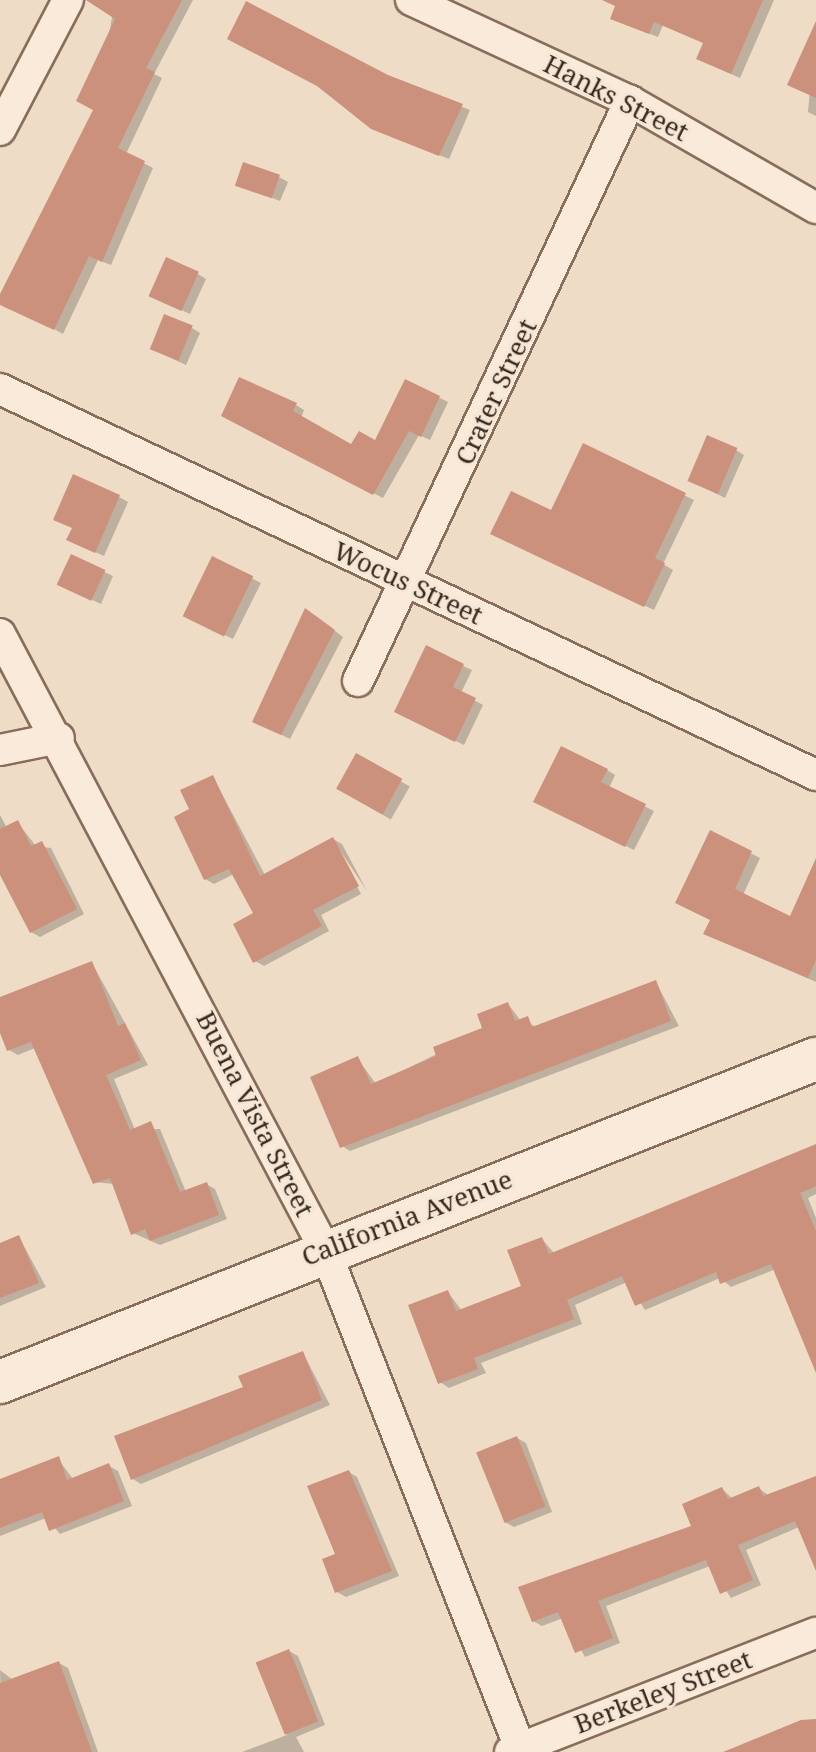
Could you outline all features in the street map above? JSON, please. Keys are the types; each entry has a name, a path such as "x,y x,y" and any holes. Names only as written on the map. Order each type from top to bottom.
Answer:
{"street":[{"path":"0,130 68,0"},
{"name":"Hanks Street","path":"411,0 630,101 816,208"},
{"name":"Crater Street","path":"358,681 408,583 630,101"},
{"name":"Wocus Street","path":"0,389 816,775"},
{"name":"Buena Vista Street","path":"0,634 59,738 325,1250 515,1750"},
{"path":"0,750 59,738"},
{"name":"California Avenue","path":"0,1382 325,1250 816,1059"},
{"name":"Berkeley Street","path":"515,1750 816,1633"}],"building":[{"path":"86,0 182,0 146,68 155,72 118,148 145,161 102,262 89,256 54,330 0,305 0,294 93,110 76,101 115,19"},
{"path":"602,0 763,0 731,74 696,59 703,43 654,22 649,34 610,19 615,6"},
{"path":"246,1 388,75 463,104 439,156 371,129 317,86 227,39"},
{"path":"816,21 816,98 787,85"},
{"path":"243,162 280,175 272,198 235,186"},
{"path":"166,257 199,272 181,311 149,296"},
{"path":"164,314 193,326 179,361 150,349"},
{"path":"239,377 297,403 293,411 351,444 359,431 375,440 405,379 440,396 421,437 409,431 373,495 221,416"},
{"path":"707,435 737,448 718,494 687,481"},
{"path":"583,443 686,493 655,558 665,563 644,607 490,534 511,491 551,510"},
{"path":"73,474 120,495 95,553 66,540 72,528 53,520"},
{"path":"71,554 105,570 91,601 57,585"},
{"path":"212,556 253,576 224,636 183,616"},
{"path":"305,608 335,630 281,735 252,722"},
{"path":"426,645 464,664 453,687 476,698 455,742 394,712"},
{"path":"561,746 608,769 601,782 646,804 625,847 533,802"},
{"path":"356,753 402,779 382,815 336,789"},
{"path":"213,775 260,876 333,837 359,886 313,910 322,926 253,963 233,924 253,913 229,869 204,880 174,817 189,809 180,790"},
{"path":"18,820 31,846 42,841 77,909 30,933 0,875 0,829"},
{"path":"710,830 752,851 735,889 790,916 816,858 816,960 808,978 703,934 710,920 675,903"},
{"path":"92,961 118,1026 125,1023 141,1060 106,1075 130,1130 151,1121 180,1192 207,1182 219,1215 150,1241 145,1229 131,1235 110,1178 93,1184 31,1042 7,1051 0,1033 0,997"},
{"path":"656,980 671,1021 340,1148 310,1077 358,1056 371,1084 436,1056 433,1047 482,1028 477,1014 508,1002 515,1021 528,1016 532,1027"},
{"path":"816,1144 816,1186 800,1193 816,1231 816,1373 771,1264 720,1284 716,1272 635,1306 622,1276 567,1300 574,1319 474,1358 478,1369 438,1384 408,1305 448,1290 456,1311 521,1286 507,1250 542,1237 549,1254"},
{"path":"19,1235 39,1283 0,1298 0,1243"},
{"path":"303,1351 322,1400 131,1480 114,1436 243,1387 238,1376"},
{"path":"517,1436 545,1506 505,1523 476,1452"},
{"path":"59,1456 67,1480 109,1463 124,1501 49,1531 42,1512 0,1528 0,1479"},
{"path":"349,1470 392,1571 335,1593 322,1559 335,1554 307,1486"},
{"path":"816,1476 816,1571 795,1521 738,1545 753,1580 720,1594 706,1560 598,1601 613,1638 575,1653 558,1612 532,1622 518,1587 691,1526 682,1504 722,1487 728,1499 759,1486 763,1496"},
{"path":"289,1649 318,1721 285,1735 256,1662"},
{"path":"59,1661 92,1752 0,1752 0,1683"},
{"path":"816,1719 816,1752 723,1752 801,1720"}]}
